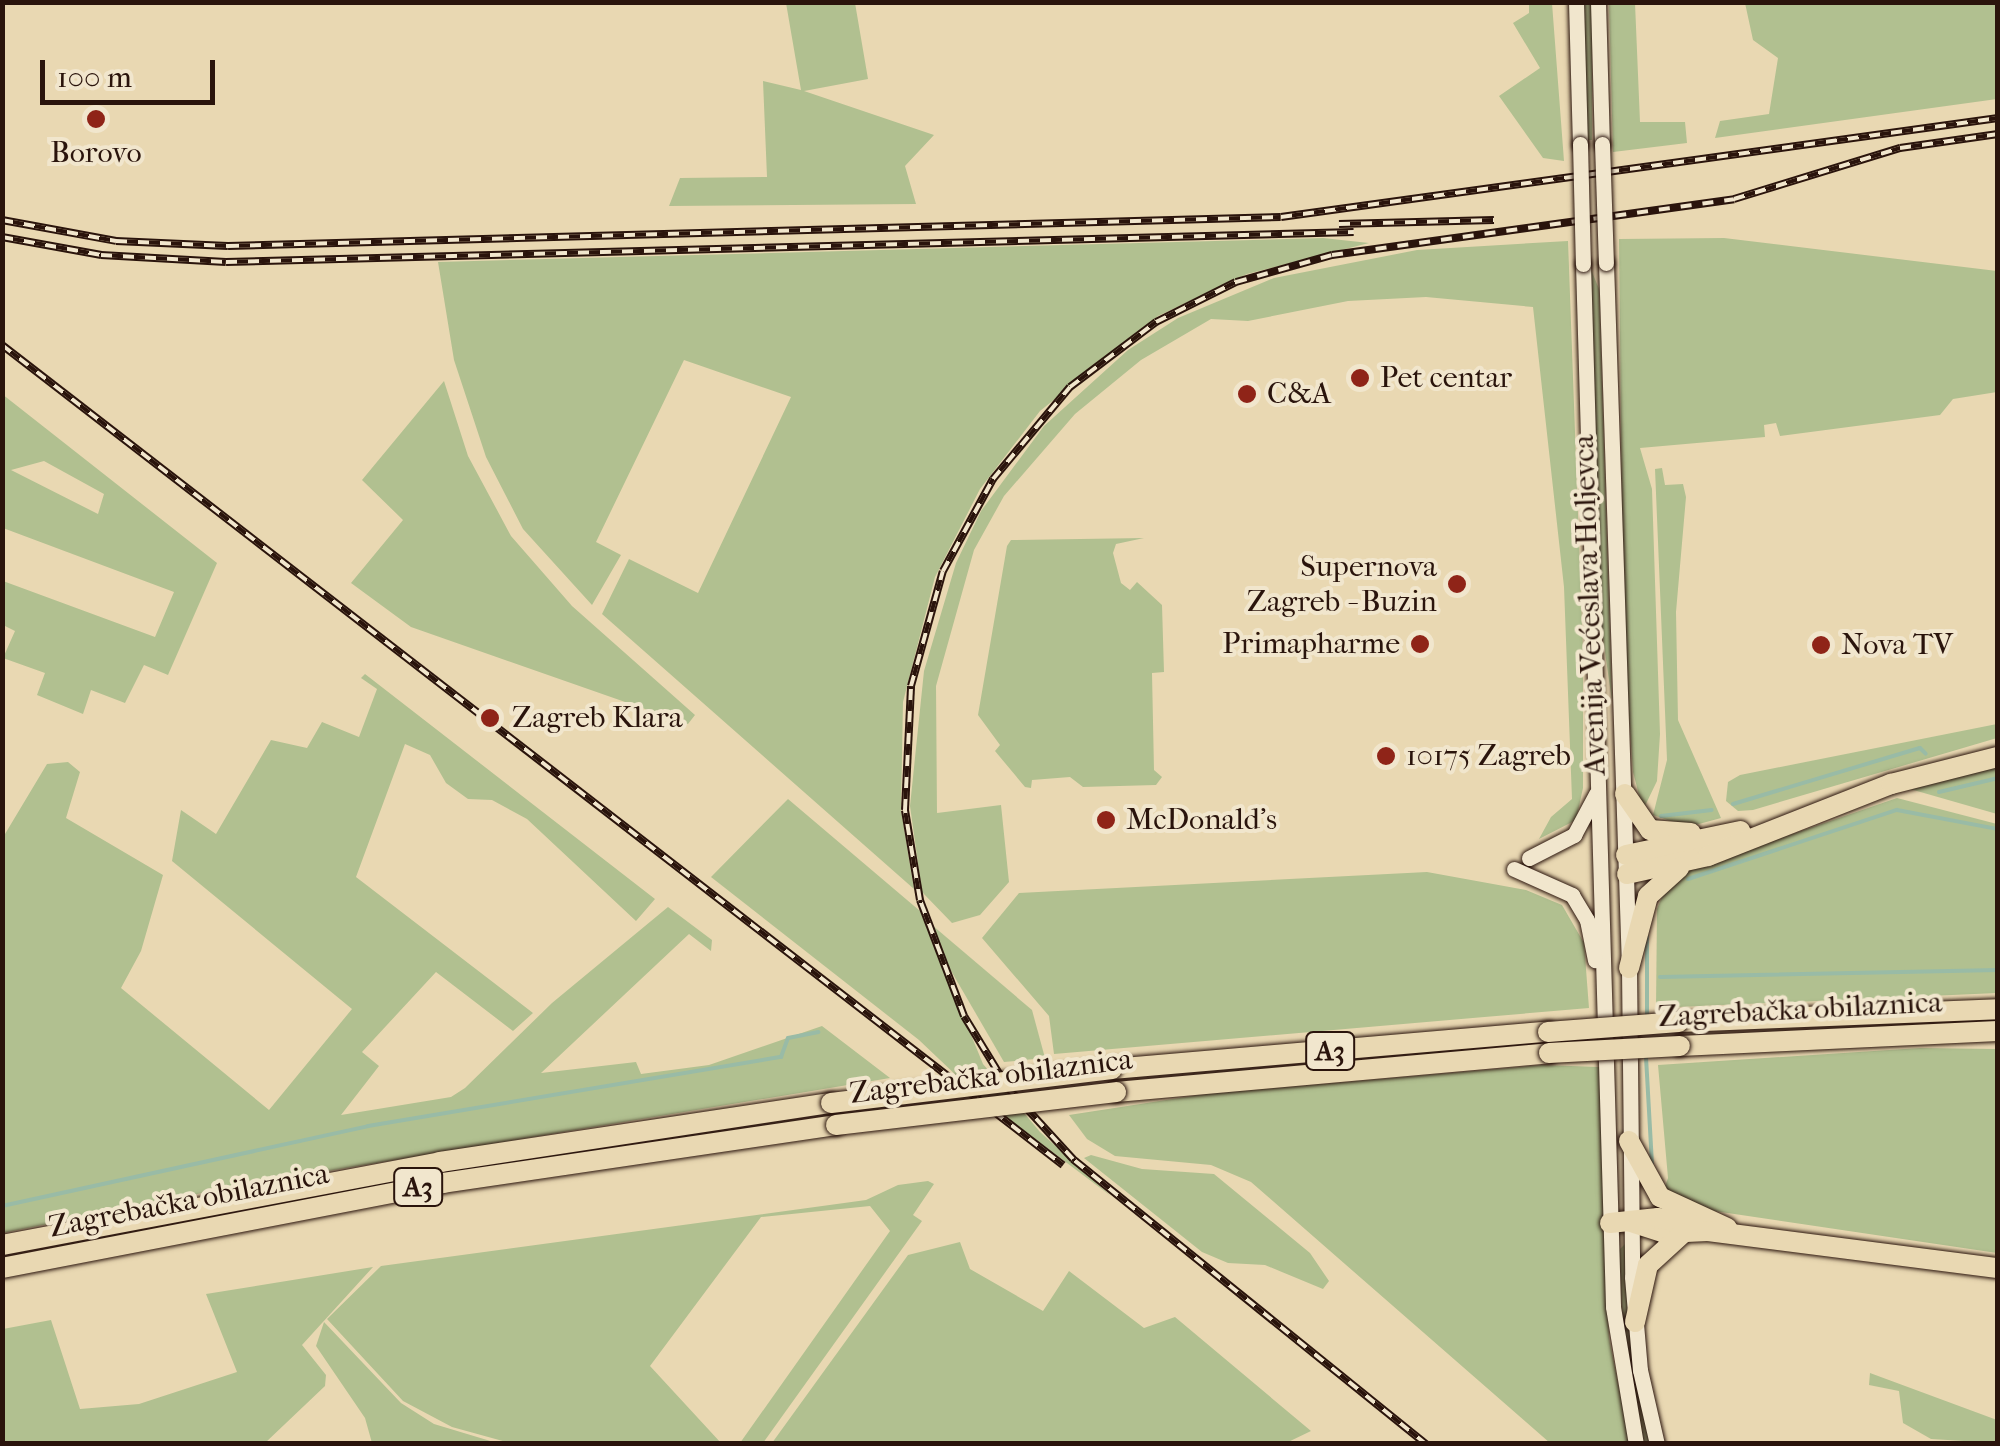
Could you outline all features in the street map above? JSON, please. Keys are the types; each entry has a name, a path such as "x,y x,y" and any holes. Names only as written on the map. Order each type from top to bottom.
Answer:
{"highway":[{"path":"1630,968 1648,896 1693,861 1784,822 1891,784 1998,757"},
{"path":"1624,794 1639,822 1658,834 1733,833"},
{"path":"1626,864 1784,822"},
{"path":"1626,864 1693,861"},
{"path":"1915,1010 1940,1002 1998,999"},
{"name":"Zagrebačka obilaznica","path":"2,1268 458,1180 836,1125 1548,1043 1679,1022 1998,1008"},
{"name":"Zagrebačka obilaznica","path":"2,1245 422,1166 831,1103 1112,1069 1548,1043 1680,1046 1998,1031"},
{"path":"1882,1035 1911,1043 1998,1044"},
{"path":"1629,1141 1660,1197 1737,1235"},
{"path":"1620,1223 1677,1220 1708,1231 1998,1268"},
{"path":"1620,1223 1684,1233 1708,1231"},
{"path":"1635,1322 1648,1265 1684,1233"}],"main road":[{"name":"Avenija Većeslava Holjevca","path":"1598,2 1630,968 1629,1141 1620,1223 1616,1349 1636,1444"},
{"name":"Avenija Većeslava Holjevca","path":"1576,5 1604,972 1620,1223 1657,1444"},
{"path":"1530,858 1574,835 1598,785"},
{"path":"1514,869 1572,894 1604,972"}],"green space":[{"path":"786,3 855,3 868,79 804,91 934,135 905,166 916,204 669,206 680,178 767,177 763,81 801,90"},
{"path":"1529,3 1552,3 1564,161 1543,158 1499,96 1540,68 1513,23 1529,13"},
{"path":"1582,3 1592,3 1592,140 1586,140"},
{"path":"1609,3 1635,3 1640,122 1685,122 1687,143 1613,152"},
{"path":"1745,3 1997,3 1997,99 1715,138 1720,121 1769,114 1778,58 1753,40"},
{"path":"1323,238 1369,243 1247,274 1158,316 1040,411 980,489 935,577 903,702 901,810 914,889 602,614 629,559 698,593 791,397 684,360 596,542 621,555 592,605 523,529 486,457 454,360 438,262"},
{"path":"1724,238 1997,271 1997,392 1953,399 1940,415 1780,436 1776,423 1764,425 1765,437 1640,448 1652,489 1660,734 1657,781 1643,810 1633,772 1623,627 1619,239"},
{"path":"1568,241 1583,650 1583,788 1576,820 1539,839 1551,817 1572,799 1564,587 1533,307 1426,297 1348,301 1248,321 1211,319 1141,360 1075,414 1004,496 974,550 936,686 937,813 1001,805 1009,882 980,915 952,923 922,892 910,806 924,671 956,563 981,511 1044,426 1128,350 1178,318 1274,278 1417,250"},
{"path":"1590,267 1599,289 1616,827 1612,701 1601,624"},
{"path":"444,381 468,456 511,536 572,606 695,715 688,724 411,627 351,583 403,520 362,480"},
{"path":"2,394 217,563 168,675 144,665 125,703 91,690 83,714 37,695 45,673 3,658 15,631 3,625 3,581 155,637 174,592 3,528","holes":["44,461 104,494 98,514 11,470"]},
{"path":"1662,468 1665,485 1683,484 1686,497 1676,612 1678,720 1721,818 1688,827 1653,815 1667,760 1655,469"},
{"path":"1144,538 1116,544 1113,553 1121,583 1130,590 1137,582 1162,605 1164,672 1152,673 1154,770 1162,777 1156,785 1083,787 1070,777 1032,780 1031,788 1025,787 995,751 1000,745 978,715 1007,546 1011,540"},
{"path":"365,674 655,899 636,921 527,819 492,800 468,799 446,783 430,755 405,744 356,877 533,1013 513,1031 436,972 362,1052 379,1066 341,1115 451,1097 552,1003 668,907 712,940 711,951 689,934 541,1073 636,1062 641,1074 709,1065 822,1026 890,1078 232,1187 3,1233 2,839 47,764 68,762 80,772 66,818 163,875 141,951 121,988 269,1110 352,1009 172,861 181,810 216,834 271,740 307,748 322,722 359,737 377,689 361,678"},
{"path":"1997,724 1997,738 1753,810 1738,811 1726,801 1728,782 1740,775"},
{"path":"1997,765 1997,814 1910,789"},
{"path":"1897,798 1997,824 1997,993 1656,1008 1657,909 1667,885 1691,869"},
{"path":"788,799 920,911 983,1064 1040,1132 1111,1196 979,1097 919,1040 711,877"},
{"path":"1427,872 1526,890 1562,905 1584,943 1589,1008 1054,1054 1049,1016 982,938 1019,893"},
{"path":"932,925 1032,1010 1045,1058 1004,1062 943,957"},
{"path":"1920,1048 1997,1049 1997,1253 1694,1208 1663,1192 1668,1178 1658,1065"},
{"path":"1542,1065 1599,1067 1609,1338 1630,1443 1550,1443 1251,1182 1211,1165 1115,1156 1087,1139 1069,1115 1205,1094"},
{"path":"1091,1155 1142,1169 1214,1174 1310,1253 1329,1281 1323,1289 1265,1265 1228,1263 1202,1252 1084,1158"},
{"path":"928,1181 934,1184 913,1215 922,1221 763,1443 740,1443 890,1231 870,1206 761,1217 650,1366 721,1443 510,1443 452,1427 403,1401 327,1319 381,1266 866,1200 898,1185"},
{"path":"960,1242 970,1269 1043,1311 1069,1271 1144,1328 1175,1317 1311,1431 1284,1444 772,1443 908,1255"},
{"path":"1625,1244 1631,1348 1651,1443 1643,1443 1624,1352 1619,1250"},
{"path":"373,1267 302,1345 326,1375 325,1386 265,1443 3,1443 3,1329 51,1320 80,1409 139,1404 237,1372 206,1294"},
{"path":"324,1322 401,1403 434,1424 497,1443 372,1443 365,1418 316,1346"},
{"path":"1870,1373 1997,1420 1997,1443 1931,1439 1903,1423 1899,1391 1869,1385"}],"waterway":[{"path":"1733,804 1920,748 1926,754"},
{"path":"1939,792 1998,778"},
{"path":"1661,816 1712,810"},
{"path":"1688,879 1897,810 1998,829"},
{"path":"1647,937 1647,1018"},
{"path":"1660,977 1998,970"},
{"path":"2,1206 368,1126 781,1057 788,1038 818,1032"},
{"path":"1646,1057 1652,1163"}],"railway":[{"path":"2,220 116,241 228,246 1281,217 1998,118"},
{"path":"1426,1444 1073,1159 1008,1088 964,1016 920,900 905,810 911,686 943,571 993,479 1070,387 1156,322 1236,282 1332,255 1734,199 1900,148 1998,134"},
{"path":"1339,224 1494,220"},
{"path":"2,237 101,255 226,262 1354,232"},
{"path":"2,345 1063,1165"}],"place":[{"name":"Borovo","path":"96,119"},
{"name":"Pet centar","path":"1360,378"},
{"name":"C&A","path":"1247,394"},
{"name":"Supernova Zagreb - Buzin","path":"1457,584"},
{"name":"Primapharme","path":"1420,644"},
{"name":"Nova TV","path":"1821,645"},
{"name":"Zagreb Klara","path":"490,718"},
{"name":"10175 Zagreb","path":"1386,756"},
{"name":"McDonald's","path":"1106,820"}]}
